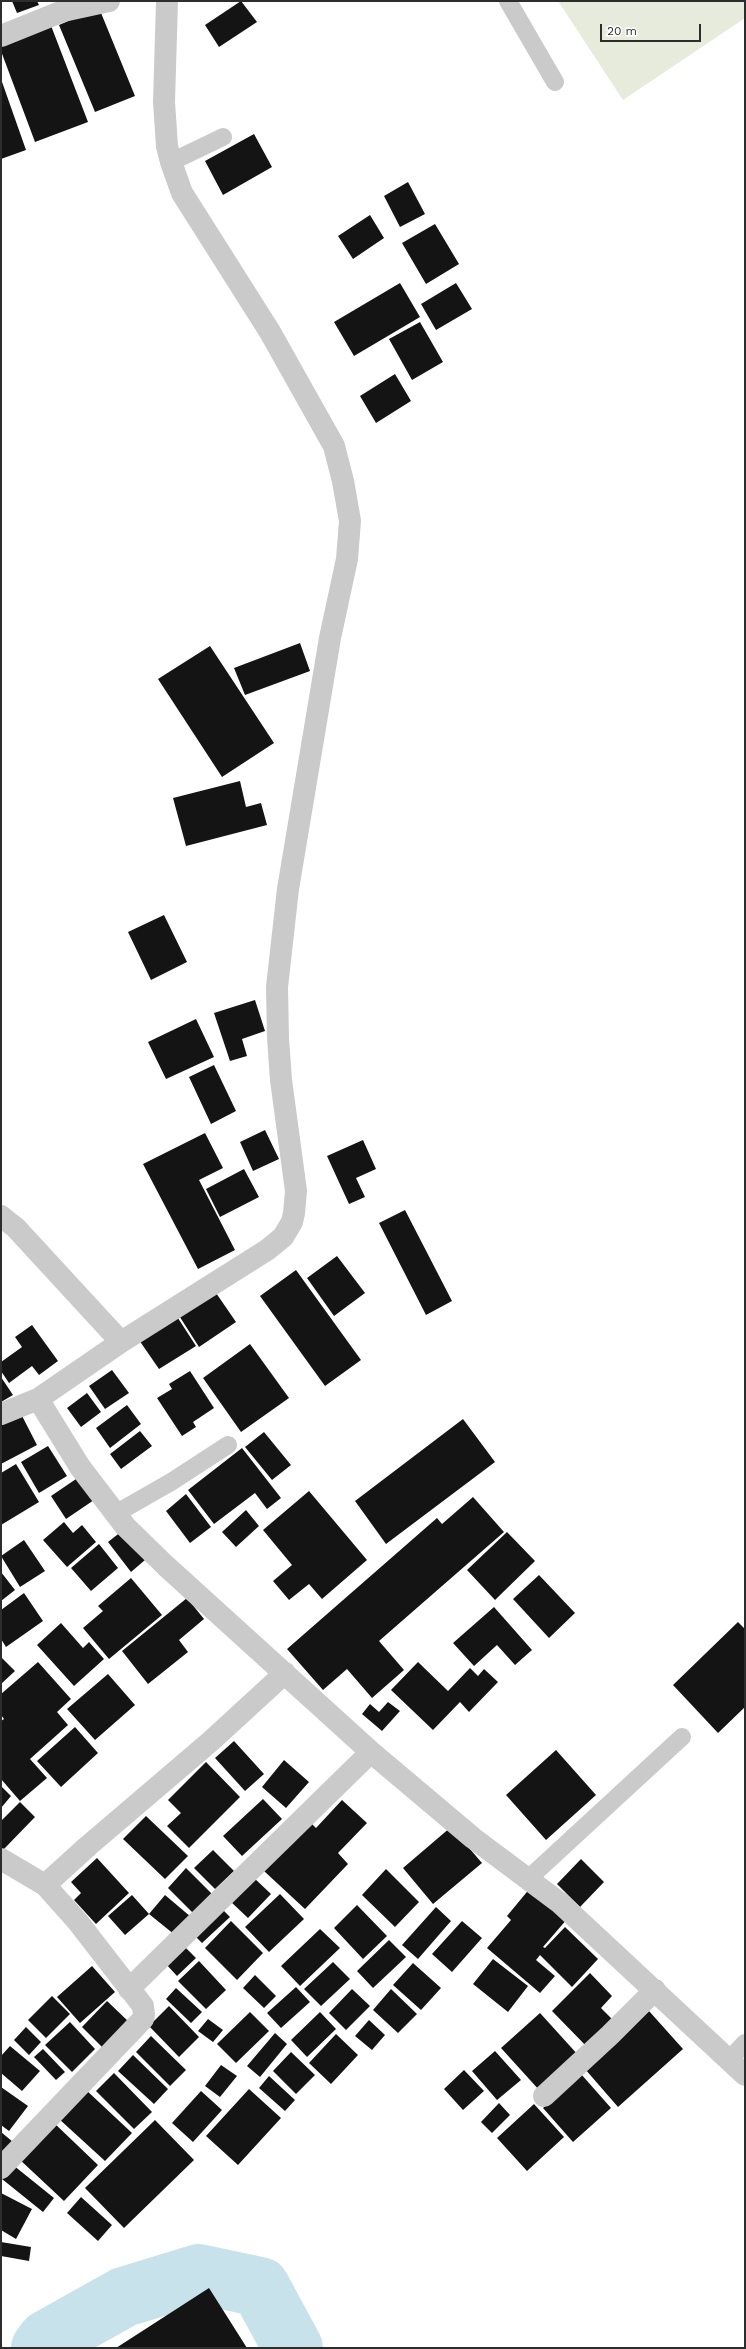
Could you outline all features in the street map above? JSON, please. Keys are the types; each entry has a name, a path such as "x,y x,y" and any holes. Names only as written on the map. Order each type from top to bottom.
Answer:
{"street":[{"path":"1,36 63,11 109,1"},
{"path":"1,1414 38,1399 121,1342 267,1250 283,1237 292,1222 296,1191 281,1080 277,987 288,889 330,638 347,559 350,521 344,481 334,446 270,332 182,193 171,162 166,146 164,102 167,1"},
{"path":"1,1216 16,1228 121,1342"},
{"path":"38,1399 80,1467 115,1514 125,1526 172,1572 371,1752 473,1838 560,1903 730,2059 745,2075"},
{"path":"45,1885 211,1741 285,1673"},
{"path":"129,1989 371,1752"},
{"path":"1,1859 45,1885 78,1922 143,2006 143,2019 1,2168"},
{"path":"544,2096 610,2035 655,1990"}],"lane":[{"path":"508,1 555,82"},
{"path":"171,162 223,137"},
{"path":"115,1514 171,1482 228,1445"},
{"path":"528,1879 682,1738"},
{"path":"730,2059 745,2043"}],"green space":[{"path":"558,1 745,1 745,18 623,100"}],"building":[{"path":"12,1 37,1 39,5 17,13"},
{"path":"241,1 257,22 219,47 205,25"},
{"path":"99,8 135,96 95,112 59,25"},
{"path":"50,23 88,122 35,142 1,51 1,42"},
{"path":"1,79 26,150 1,159"},
{"path":"254,134 272,167 223,195 205,161"},
{"path":"408,182 425,214 400,227 384,196"},
{"path":"370,215 384,238 353,259 338,236"},
{"path":"435,224 459,264 426,284 402,243"},
{"path":"400,283 420,317 354,356 334,322"},
{"path":"456,283 472,309 436,330 421,304"},
{"path":"420,322 443,362 412,380 389,339"},
{"path":"395,374 411,401 376,423 360,396"},
{"path":"300,643 310,671 245,695 234,668"},
{"path":"210,646 274,743 222,777 158,679"},
{"path":"240,781 246,807 261,803 267,825 186,846 173,798"},
{"path":"164,915 187,962 151,980 128,932"},
{"path":"255,1000 265,1031 242,1039 247,1056 230,1061 214,1013"},
{"path":"196,1019 214,1057 166,1079 148,1042"},
{"path":"214,1065 236,1111 211,1124 189,1077"},
{"path":"265,1130 279,1159 253,1171 240,1142"},
{"path":"205,1133 223,1168 199,1180 235,1250 198,1269 143,1164"},
{"path":"363,1140 376,1169 356,1178 365,1197 349,1204 327,1156"},
{"path":"244,1169 259,1197 220,1217 206,1189"},
{"path":"405,1210 452,1301 426,1315 379,1223"},
{"path":"337,1256 365,1293 334,1316 307,1278"},
{"path":"296,1270 361,1360 325,1386 260,1296"},
{"path":"214,1290 236,1322 199,1347 178,1314"},
{"path":"176,1315 196,1346 159,1369 139,1340"},
{"path":"32,1325 58,1361 39,1375 32,1366 9,1383 1,1371 1,1362 22,1347 15,1337"},
{"path":"250,1344 289,1398 241,1432 203,1378"},
{"path":"112,1370 129,1393 105,1409 89,1386"},
{"path":"190,1371 214,1408 193,1422 196,1427 182,1436 157,1398 172,1389 169,1384"},
{"path":"1,1377 13,1395 1,1402"},
{"path":"87,1393 101,1412 81,1427 67,1408"},
{"path":"127,1405 141,1424 110,1448 96,1428"},
{"path":"19,1410 37,1445 1,1464 1,1420"},
{"path":"463,1419 495,1462 386,1544 355,1501"},
{"path":"140,1431 152,1446 121,1469 110,1454"},
{"path":"264,1432 291,1465 272,1480 245,1447"},
{"path":"48,1446 67,1476 39,1493 21,1462"},
{"path":"242,1448 281,1498 267,1509 255,1493 214,1524 188,1490"},
{"path":"16,1464 39,1502 1,1525 1,1473"},
{"path":"79,1477 94,1500 66,1519 51,1496"},
{"path":"309,1491 367,1560 322,1599 309,1584 289,1600 273,1581 292,1565 263,1530"},
{"path":"186,1494 211,1527 190,1543 166,1511"},
{"path":"473,1497 504,1532 379,1641 404,1670 372,1698 347,1669 323,1690 287,1649 437,1518 442,1524"},
{"path":"246,1510 259,1526 236,1547 222,1532"},
{"path":"64,1522 73,1533 82,1525 96,1542 67,1567 43,1540"},
{"path":"122,1531 145,1560 131,1572 108,1542"},
{"path":"507,1532 535,1561 495,1600 467,1570"},
{"path":"24,1540 45,1571 20,1587 1,1556"},
{"path":"99,1544 118,1568 91,1591 71,1568"},
{"path":"1,1572 15,1590 1,1601"},
{"path":"539,1575 575,1613 549,1638 513,1599"},
{"path":"131,1578 162,1615 109,1659 83,1628 103,1611 98,1606"},
{"path":"24,1593 43,1621 6,1647 1,1639 1,1610"},
{"path":"187,1598 204,1619 179,1640 188,1652 148,1684 122,1651"},
{"path":"494,1607 532,1650 515,1665 497,1645 474,1666 453,1643"},
{"path":"738,1622 745,1629 745,1707 718,1733 673,1685"},
{"path":"61,1623 83,1648 89,1642 104,1659 74,1686 37,1645"},
{"path":"1,1657 15,1671 1,1684"},
{"path":"38,1662 71,1699 57,1712 68,1725 30,1759 47,1778 20,1801 1,1779 1,1721 4,1719 1,1715 1,1694"},
{"path":"418,1662 448,1691 470,1668 478,1676 484,1669 498,1682 469,1712 460,1702 433,1730 391,1690"},
{"path":"108,1674 135,1705 95,1740 67,1709"},
{"path":"388,1702 400,1711 382,1731 362,1714 370,1704 379,1712"},
{"path":"75,1727 98,1753 61,1787 37,1761"},
{"path":"234,1741 264,1774 245,1791 215,1758"},
{"path":"556,1750 596,1795 546,1840 506,1795"},
{"path":"284,1760 309,1782 286,1808 262,1787"},
{"path":"206,1762 240,1797 189,1848 167,1826 181,1813 168,1800"},
{"path":"1,1786 11,1796 1,1808"},
{"path":"263,1799 282,1819 242,1856 223,1836"},
{"path":"342,1800 367,1823 338,1853 348,1864 305,1909 264,1871 311,1823 316,1828"},
{"path":"20,1802 35,1817 3,1850 1,1848 1,1821"},
{"path":"146,1816 188,1856 165,1879 123,1839"},
{"path":"451,1827 482,1863 433,1904 403,1868"},
{"path":"213,1850 234,1871 215,1889 194,1868"},
{"path":"97,1858 129,1893 96,1924 74,1900 81,1893 71,1882"},
{"path":"581,1859 604,1882 580,1907 557,1884"},
{"path":"186,1868 213,1895 194,1914 168,1888"},
{"path":"386,1869 419,1902 395,1927 362,1895"},
{"path":"253,1877 271,1894 248,1918 230,1901"},
{"path":"531,1887 568,1918 543,1947 545,1948 565,1927 598,1959 572,1987 540,1955 536,1960 555,1976 540,1993 487,1948 511,1920 507,1916"},
{"path":"280,1894 304,1919 269,1952 245,1927"},
{"path":"132,1895 149,1914 125,1935 108,1916"},
{"path":"165,1895 191,1917 175,1935 149,1914"},
{"path":"357,1905 387,1936 363,1959 334,1928"},
{"path":"436,1907 451,1921 418,1959 402,1945"},
{"path":"222,1909 230,1917 202,1943 194,1935"},
{"path":"231,1921 263,1953 237,1980 205,1948"},
{"path":"462,1921 482,1938 452,1972 432,1954"},
{"path":"320,1929 340,1948 300,1986 281,1966"},
{"path":"389,1940 406,1957 373,1988 357,1971"},
{"path":"183,1945 196,1958 177,1976 165,1963"},
{"path":"493,1959 528,1986 508,2012 473,1984"},
{"path":"199,1961 226,1990 206,2009 178,1981"},
{"path":"333,1962 350,1979 321,2006 304,1989"},
{"path":"413,1963 441,1988 421,2010 393,1985"},
{"path":"92,1966 115,1992 80,2023 57,1997"},
{"path":"590,1973 612,1996 601,2008 616,2023 590,2050 552,2011"},
{"path":"255,1975 276,1996 264,2008 243,1988"},
{"path":"296,1987 310,2002 281,2028 267,2013"},
{"path":"176,1988 202,2012 191,2023 166,1999"},
{"path":"352,1989 370,2006 346,2030 329,2013"},
{"path":"391,1989 417,2014 398,2033 373,2010"},
{"path":"52,1996 70,2014 46,2038 28,2020"},
{"path":"107,2001 129,2022 104,2049 82,2027"},
{"path":"169,2006 199,2037 179,2057 149,2026"},
{"path":"649,2011 683,2049 618,2107 585,2069"},
{"path":"250,2012 269,2031 236,2063 217,2044"},
{"path":"320,2012 336,2029 307,2057 291,2040"},
{"path":"540,2013 579,2056 540,2091 501,2048"},
{"path":"208,2019 223,2030 213,2042 198,2031"},
{"path":"369,2020 385,2035 372,2050 355,2036"},
{"path":"70,2022 95,2049 72,2072 45,2045"},
{"path":"26,2027 41,2042 29,2055 14,2040"},
{"path":"275,2033 287,2044 260,2077 247,2066"},
{"path":"336,2034 358,2055 331,2084 309,2063"},
{"path":"151,2036 186,2070 170,2086 136,2052"},
{"path":"10,2046 40,2071 22,2091 1,2073 1,2056"},
{"path":"43,2049 65,2072 56,2080 34,2057"},
{"path":"495,2051 521,2080 497,2100 472,2071"},
{"path":"291,2052 315,2075 296,2094 273,2071"},
{"path":"133,2055 168,2089 154,2104 118,2071"},
{"path":"221,2065 237,2076 220,2097 205,2086"},
{"path":"464,2070 484,2091 463,2110 444,2089"},
{"path":"114,2073 152,2112 134,2129 96,2091"},
{"path":"581,2074 611,2108 573,2142 543,2108"},
{"path":"269,2076 295,2100 285,2111 259,2088"},
{"path":"1,2087 28,2106 9,2131 1,2125"},
{"path":"85,2089 132,2133 105,2161 58,2118"},
{"path":"249,2089 281,2118 238,2165 206,2136"},
{"path":"201,2091 222,2110 193,2142 172,2123"},
{"path":"499,2103 510,2115 492,2133 481,2122"},
{"path":"534,2104 564,2137 527,2171 497,2138"},
{"path":"155,2120 194,2160 124,2228 85,2188"},
{"path":"52,2121 98,2165 64,2201 18,2158"},
{"path":"1,2132 13,2142 1,2157"},
{"path":"13,2165 54,2198 43,2212 2,2179"},
{"path":"1,2193 32,2209 16,2239 1,2230"},
{"path":"81,2197 112,2225 98,2241 67,2213"},
{"path":"1,2242 31,2247 29,2261 1,2256"},
{"path":"209,2288 247,2348 116,2348"}],"waterway":[{"path":"41,2348 47,2340 124,2297 199,2274 260,2287 293,2348"}]}
